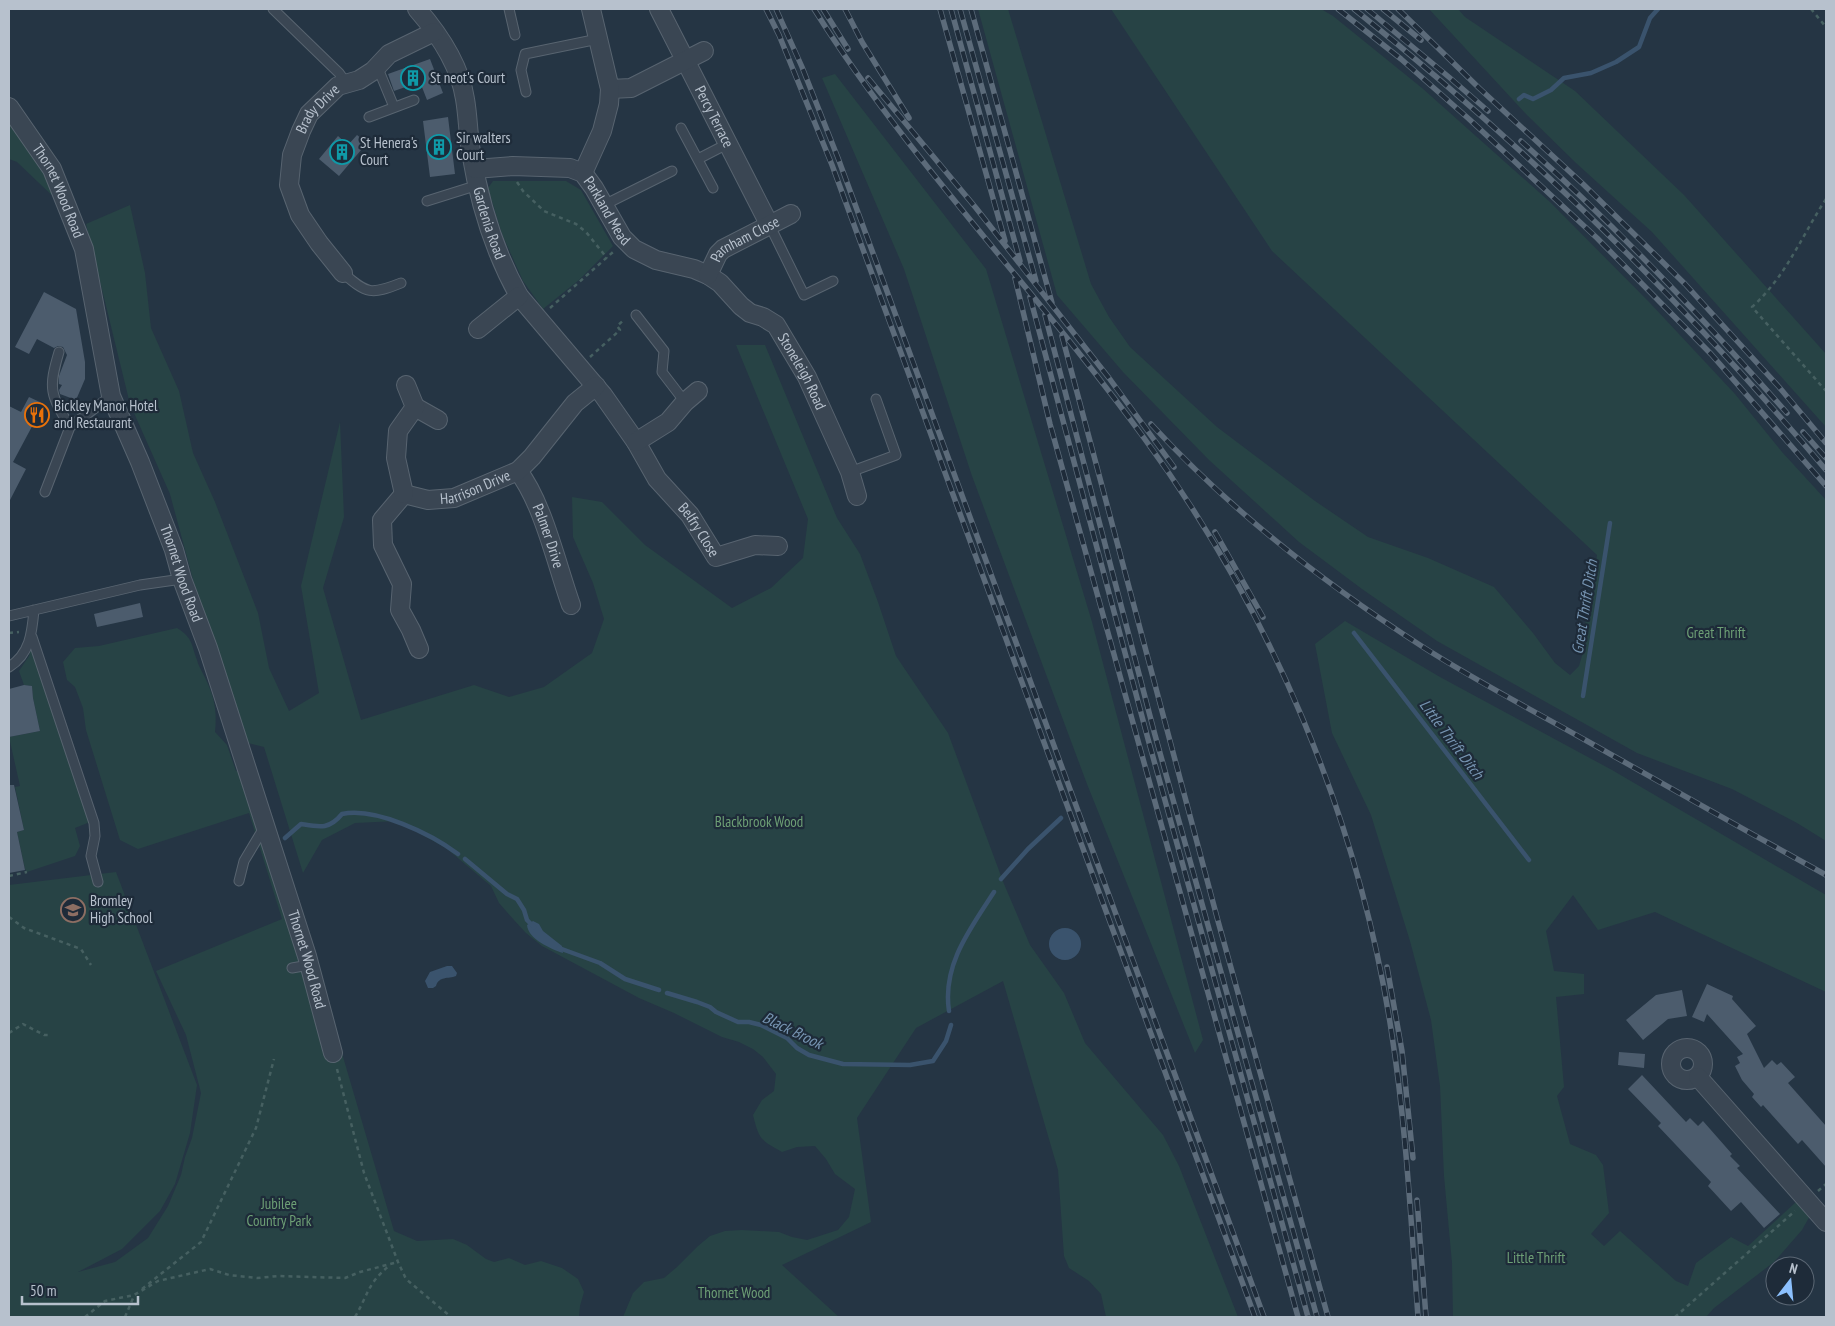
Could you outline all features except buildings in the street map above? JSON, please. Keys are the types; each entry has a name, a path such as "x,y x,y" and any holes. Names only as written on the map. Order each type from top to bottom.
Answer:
{"street":[{"name":"Gardenia Road","path":"417,9 452,59 465,97 471,151 477,177 496,246 509,278 519,296 539,321 596,386 636,442 657,479"},
{"path":"582,173 602,131 610,104 610,89 590,9"},
{"name":"Percy Terrace","path":"659,9 770,226"},
{"name":"Brady Drive","path":"343,273 300,215 289,185 292,155 309,114 338,86 359,80 389,54 434,32"},
{"path":"610,89 631,88 704,51"},
{"name":"Thornet Wood Road","path":"9,107 52,169 84,249 111,396 174,550 182,578 208,648 310,965 333,1053"},
{"name":"Parkland Mead","path":"477,177 513,166 570,168 582,173 592,184 626,243"},
{"name":"Parnham Close","path":"708,275 718,254 723,249 791,214"},
{"name":"Stoneleigh Road","path":"626,243 656,260 694,269 708,275 720,283 750,313 763,317 776,325 807,377 850,472 857,496"},
{"path":"478,329 519,296"},
{"path":"406,385 415,408 438,420"},
{"name":"Harrison Drive","path":"404,494 428,500 454,498 518,471 532,458 575,403 596,386"},
{"path":"636,442 668,422 691,396"},
{"path":"415,408 398,431 396,458 404,494 382,520 383,545 402,584 400,610 419,649"},
{"name":"Palmer Drive","path":"518,471 524,478 542,518 572,605"},
{"name":"Belfry Close","path":"657,479 690,515 716,557 755,545 778,546"},
{"path":"1698,1077 1826,1222"}],"lane":[{"path":"273,9 339,72 347,84"},
{"path":"509,9 515,35"},
{"path":"526,92 521,70 525,54 598,39"},
{"path":"377,66 394,107"},
{"path":"369,117 414,100"},
{"path":"682,128 713,188"},
{"path":"698,159 728,143"},
{"path":"604,205 672,171"},
{"path":"427,201 477,177"},
{"path":"770,226 804,295 833,281"},
{"path":"343,273 360,288 380,292 401,283"},
{"path":"636,315 664,351 662,372 691,396"},
{"path":"58,352 51,386 53,397 70,426"},
{"path":"45,492 70,426 111,396"},
{"path":"850,472 896,455 876,399"},
{"path":"9,616 140,585 182,578"},
{"path":"34,610 32,637 94,823 96,836 91,856 98,882"},
{"path":"9,667 23,654 32,637"},
{"path":"239,881 244,861 265,825"},
{"path":"292,968 310,965"}],"path":[{"path":"1811,9 1826,27"},
{"path":"513,166 515,178 523,191 544,211 576,224 586,232 607,258"},
{"path":"1826,199 1782,275 1752,307 1826,391"},
{"name":"Parkland Mead","path":"539,321 549,309 619,246 626,243"},
{"path":"580,366 620,330 617,326 633,312 636,315"},
{"path":"9,876 27,872"},
{"path":"9,917 24,928 82,949 91,965"},
{"path":"9,1033 23,1024 44,1035 48,1035"},
{"path":"333,1053 364,1174 398,1262 406,1278 451,1317"},
{"path":"125,1317 134,1295 201,1242 256,1128 274,1059"},
{"path":"1675,1317 1826,1184"},
{"path":"85,1317 104,1301 134,1295 158,1280 210,1270 229,1275 257,1278 279,1276 345,1278 398,1262"},
{"path":"355,1317 367,1290 376,1276 391,1264"}],"green space":[{"name":"Great Thrift","path":"978,9 1008,9 1091,284 1109,317 1130,347 1217,427 1315,501 1368,537 1428,558 1494,587 1533,633 1555,663 1570,675 1579,666 1584,649 1585,624 1591,603 1597,555 1272,251 1111,9 1321,9 1333,16 1422,88 1550,202 1650,303 1735,394 1782,452 1826,500 1826,841 1797,823 1732,789 1637,753 1437,641 1299,542 1209,460 1123,372 1057,295"},
{"path":"1429,9 1458,9 1465,17 1575,91 1684,195 1826,354 1826,427 1652,232 1576,163 1527,115"},
{"path":"835,74 986,269 1092,622 1203,1040 1195,1053 1087,784 972,476 904,269 822,78"},
{"path":"9,121 45,171 60,203 17,162 9,159"},
{"path":"493,181 566,181 581,190 613,246 579,280 543,309 523,281 502,234 488,188"},
{"path":"130,205 145,273 151,328 179,391 193,453 215,502 258,613 269,668 289,711 319,693 301,586 340,422 344,517 323,588 361,720 474,685 509,697 544,687 592,653 604,619 593,583 573,537 572,497 602,502 645,545 732,608 771,588 803,558 808,519 736,345 765,345 837,518 860,554 896,656 948,733 1004,884 1030,945 1064,993 1085,1043 1163,1135 1179,1166 1238,1317 1106,1317 1101,1294 1089,1281 1069,1268 1064,1256 1058,1170 1003,981 916,1028 857,1118 871,1222 782,1265 839,1317 623,1317 633,1293 644,1282 664,1278 710,1236 725,1231 742,1230 779,1232 807,1240 838,1230 849,1217 855,1189 835,1174 815,1146 797,1147 782,1152 761,1138 753,1115 762,1100 774,1091 776,1074 763,1057 739,1042 722,1037 639,998 542,946 526,933 499,903 491,886 446,848 397,821 355,823 322,840 303,873 264,747 248,743 198,598 170,494 130,404 86,224"},
{"name":"Little Thrift","path":"1345,621 1440,677 1612,770 1826,895 1826,992 1655,912 1598,930 1573,895 1546,931 1554,971 1584,974 1584,994 1556,997 1564,1087 1557,1096 1570,1144 1596,1155 1603,1165 1609,1213 1591,1234 1604,1246 1620,1231 1676,1281 1688,1286 1696,1263 1731,1237 1748,1246 1796,1202 1811,1214 1802,1230 1779,1256 1765,1256 1765,1269 1714,1308 1706,1317 1453,1317 1452,1263 1444,1176 1440,1086 1431,1020 1410,941 1371,815 1332,733 1315,644"},
{"name":"Jubilee Country Park","path":"177,628 191,642 198,663 210,688 214,700 215,732 227,745 236,771 251,764 315,961 394,1231 417,1241 453,1239 467,1245 486,1259 494,1262 509,1258 525,1265 541,1261 562,1268 578,1279 584,1292 579,1317 9,1317 9,885 116,872 197,1085 190,1133 175,1184 160,1211 122,1249 78,1272 115,1262 148,1238 168,1206 181,1175 192,1138 201,1093 186,1035 156,971 282,919 249,813 138,849 120,840 86,730 83,708 75,687 67,680 63,662 75,648 99,646"},
{"path":"31,649 90,822 75,828 80,846 75,856 27,872 17,832 24,830 15,787 20,786 9,737 40,731 32,686 24,685 19,671 29,656"}],"water":[{"path":"533,921 539,924 543,931 562,946 563,953 547,946 531,935 527,925"},
{"path":"1065,928 1071,929 1076,933 1080,938 1080,950 1076,955 1071,959 1065,960 1059,959 1054,955 1050,950 1049,944 1050,938 1054,933 1059,929"},
{"path":"452,966 457,973 456,976 442,979 433,988 428,988 425,981 430,972"}],"waterway":[{"name":"Black Brook","path":"1519,99 1524,95 1533,99 1551,90 1564,78 1591,73 1616,62 1639,47 1650,18 1658,9"},
{"name":"Great Thrift Ditch","path":"1583,696 1610,523"},
{"name":"Little Thrift Ditch","path":"1354,633 1529,860"},
{"name":"Black Brook","path":"285,838 301,824 323,826 333,823 342,814 371,814 403,824 433,838 458,854"},
{"name":"Black Brook","path":"1001,879 1028,849 1061,818"},
{"name":"Black Brook","path":"465,859 507,894 517,899 524,910 527,920 534,927"},
{"name":"Black Brook","path":"949,1011 948,994 954,963 967,934 994,892"},
{"name":"Black Brook","path":"559,948 600,963 625,979 659,990"},
{"name":"Black Brook","path":"667,993 710,1007 716,1012 738,1022 761,1025 787,1038 797,1048 809,1055 843,1064 910,1065 933,1061 946,1041 951,1025"}],"railway":[{"path":"766,9 779,35 832,165 1255,1317"},
{"path":"776,9 802,67 838,158 1264,1317"},
{"path":"814,9 851,65 891,120 1061,331 1144,438 1190,504 1232,574 1269,645 1303,719 1332,794 1356,872 1376,950 1391,1029 1401,1101 1418,1317"},
{"path":"823,9 848,49"},
{"path":"845,9 862,42 909,118"},
{"path":"940,9 1005,241"},
{"path":"951,9 1020,261"},
{"path":"960,9 1036,281"},
{"path":"971,9 1052,303"},
{"path":"1338,9 1401,59 1469,119 1597,238 1711,354 1826,486"},
{"path":"1354,9 1480,115 1601,228 1717,346 1826,470"},
{"path":"1367,9 1488,111"},
{"path":"1383,9 1421,40"},
{"path":"1398,9 1479,88 1583,184 1685,284 1779,387 1826,443"},
{"path":"868,78 976,208 1109,378 1174,467"},
{"path":"1521,141 1625,239 1723,342 1787,413"},
{"path":"1015,278 1050,424 1298,1317"},
{"path":"1030,297 1148,739 1308,1317"},
{"path":"1045,315 1155,735 1317,1317"},
{"path":"1062,336 1218,921 1328,1317"},
{"path":"1151,424 1213,487 1246,516 1315,572 1386,623 1484,684 1826,875"},
{"path":"1803,432 1826,458"},
{"path":"1215,532 1263,617"},
{"path":"1387,967 1402,1051 1413,1158"},
{"path":"1417,1200 1426,1317"}],"place":[{"name":"St neot's Court","path":"413,78"},
{"name":"Sir walters Court","path":"439,147"},
{"name":"St Henera's Court","path":"342,152"},
{"name":"Bickley Manor Hotel and Restaurant","path":"37,415"},
{"name":"Bromley High School","path":"73,910"}],"park label":[{"name":"Blackbrook Wood","path":"759,822"},
{"name":"Thornet Wood","path":"734,1293"}]}
